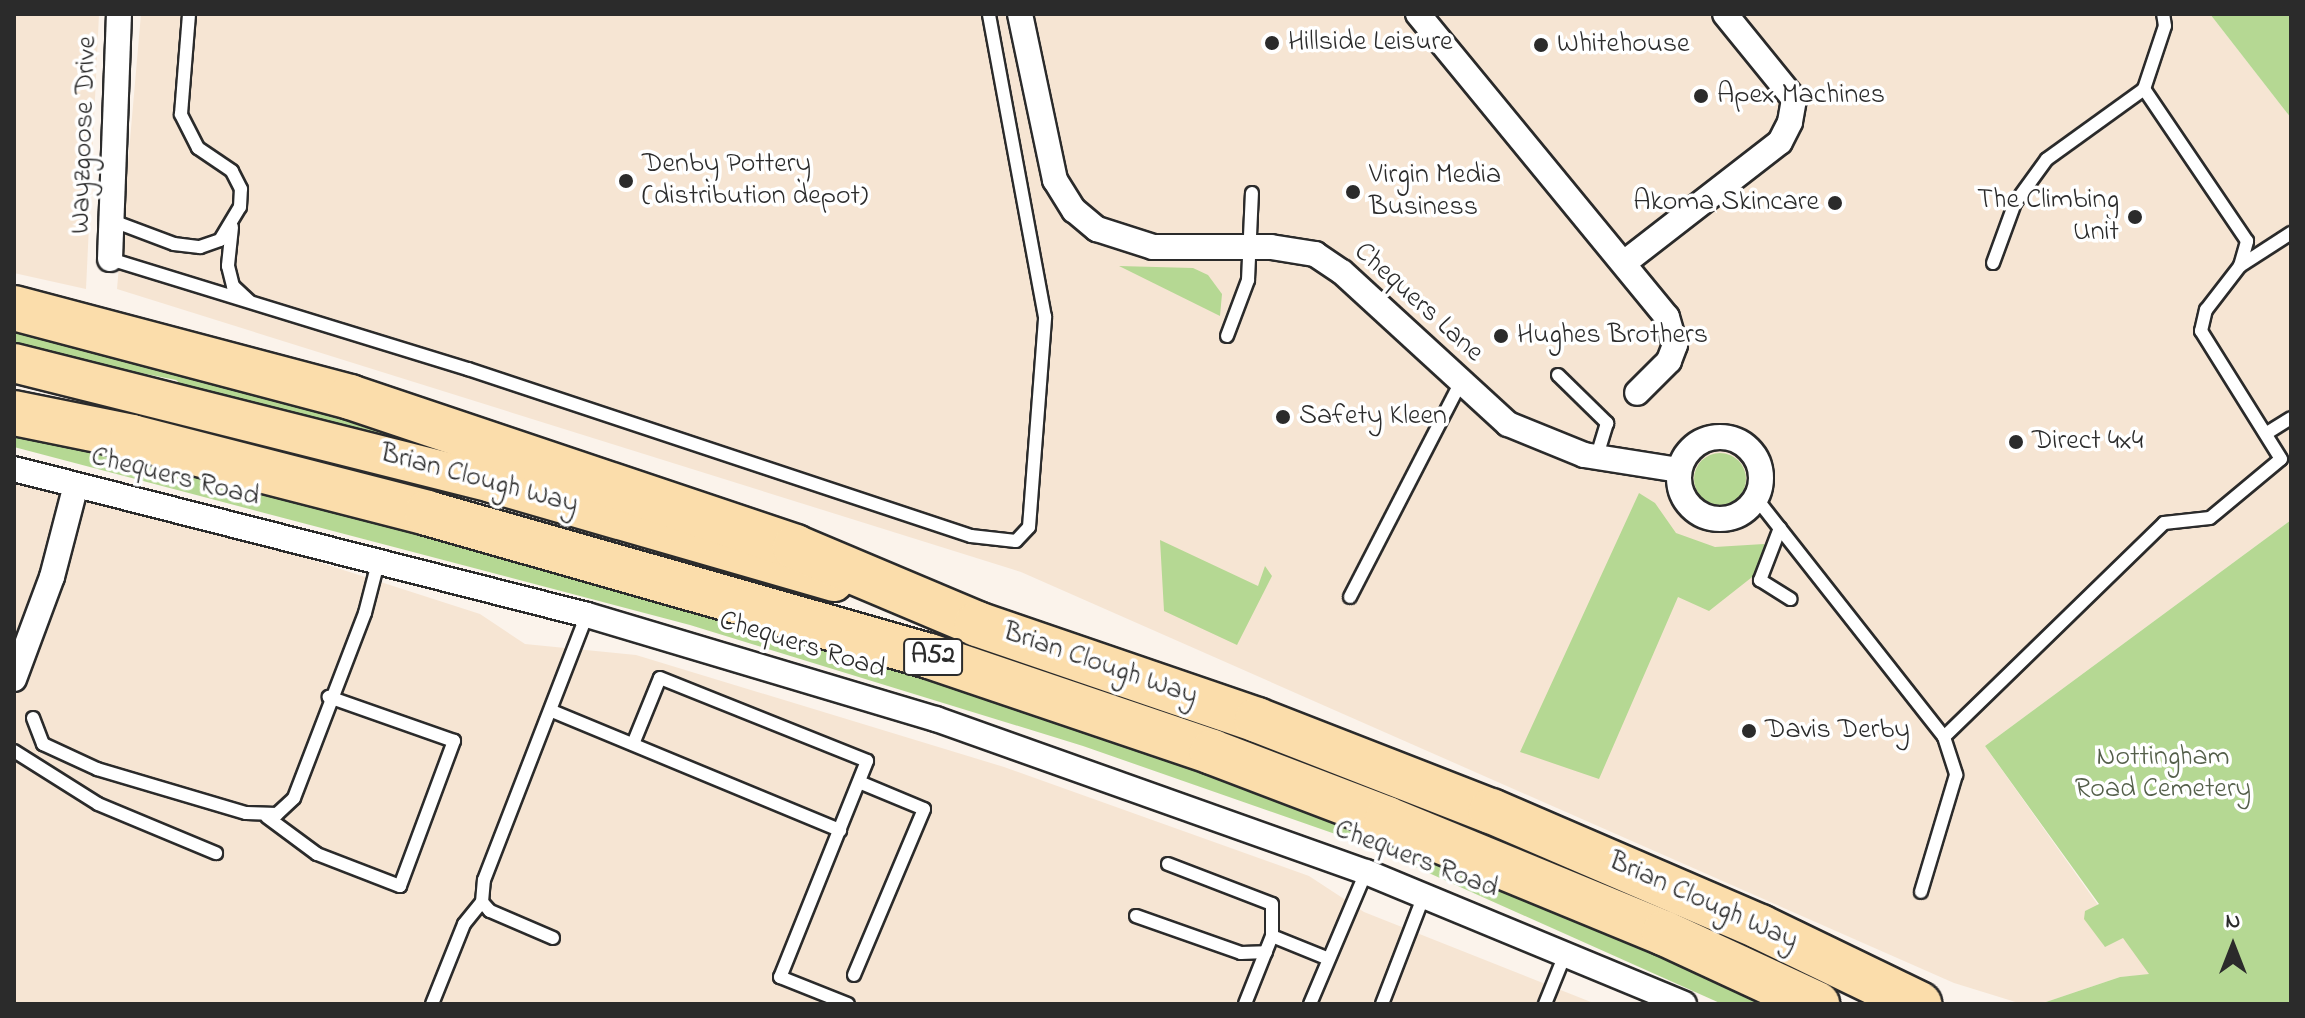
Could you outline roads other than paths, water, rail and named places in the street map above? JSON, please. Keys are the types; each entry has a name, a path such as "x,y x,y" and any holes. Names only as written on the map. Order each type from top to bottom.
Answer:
{"highway":[{"path":"14,308 365,402 782,542 977,624"},
{"name":"Brian Clough Way","path":"14,413 132,437 427,513 943,660 1212,752 1387,819 1664,933 1817,1004"},
{"name":"Brian Clough Way","path":"977,624 1388,769 1632,870 1919,1004"}],"main road":[{"name":"Brian Clough Way","path":"14,363 581,507 977,624"}],"street":[{"name":"Wayzgoose Drive","path":"110,259 119,14"},
{"name":"Chequers Lane","path":"1020,14 1051,166 1074,210 1110,235 1153,247 1250,247 1315,254 1342,272 1461,382 1524,433 1596,458 1679,470"},
{"path":"1418,14 1667,317 1675,345 1669,361 1637,393"},
{"path":"1624,263 1780,142 1790,122 1794,99 1725,14"},
{"path":"1702,440 1739,441 1750,448 1761,471 1756,498 1738,515 1712,519 1689,506 1682,496 1679,470 1702,440"},
{"name":"Chequers Road","path":"14,469 379,559 587,615 936,719 1366,872 1566,952 1684,1004"},
{"path":"14,679 37,624 76,485"}],"lane":[{"path":"189,14 181,114 198,148 232,171 241,189 233,224 231,276 254,307"},
{"path":"110,259 167,273 254,307 468,369 971,536 1016,541 1029,527 1045,317 989,14"},
{"path":"1993,263 2015,203 2047,159 2144,89 2165,26 2163,14"},
{"path":"2144,89 2247,241 2271,247"},
{"path":"1227,336 1241,310 1250,247 1252,193"},
{"path":"113,221 174,244 200,247 220,240 233,224"},
{"path":"1944,737 2164,523 2210,518 2281,459 2201,331 2206,310 2240,266 2291,233"},
{"path":"2240,266 2247,241"},
{"path":"1558,375 1607,423 1596,458"},
{"path":"1350,597 1461,382"},
{"path":"2267,433 2291,418"},
{"path":"1756,498 1944,737 1956,775 1921,892"},
{"path":"1780,528 1760,580 1790,599"},
{"path":"267,817 294,798 329,697 365,613 379,559"},
{"path":"432,1004 464,924 482,902 484,880 587,615"},
{"path":"633,744 660,678 867,761 780,977 826,1000 848,1004"},
{"path":"33,718 43,744 97,769 267,817 317,854 400,886 454,741 329,697"},
{"path":"552,711 840,830"},
{"path":"14,751 98,804 216,853"},
{"path":"854,975 924,809 859,782"},
{"path":"1168,864 1272,904 1272,936 1245,1004"},
{"path":"1310,1004 1366,872"},
{"path":"1382,1004 1424,895"},
{"path":"482,902 490,911 553,938"},
{"path":"1136,916 1241,953 1266,952"},
{"path":"1272,936 1329,959"},
{"path":"1545,1004 1566,952"}],"place":[{"name":"Hillside Leisure","path":"1272,43"},
{"name":"Whitehouse","path":"1541,45"},
{"name":"Apex Machines","path":"1701,96"},
{"name":"Denby Pottery (distribution depot)","path":"626,181"},
{"name":"Virgin Media Business","path":"1353,192"},
{"name":"Akoma Skincare","path":"1835,203"},
{"name":"The Climbing Unit","path":"2135,217"},
{"name":"Hughes Brothers","path":"1501,336"},
{"name":"Safety Kleen","path":"1283,417"},
{"name":"Direct 4x4","path":"2016,442"},
{"name":"Davis Derby","path":"1749,731"}],"park label":[{"name":"Nottingham Road Cemetery","path":"2163,774"}]}
